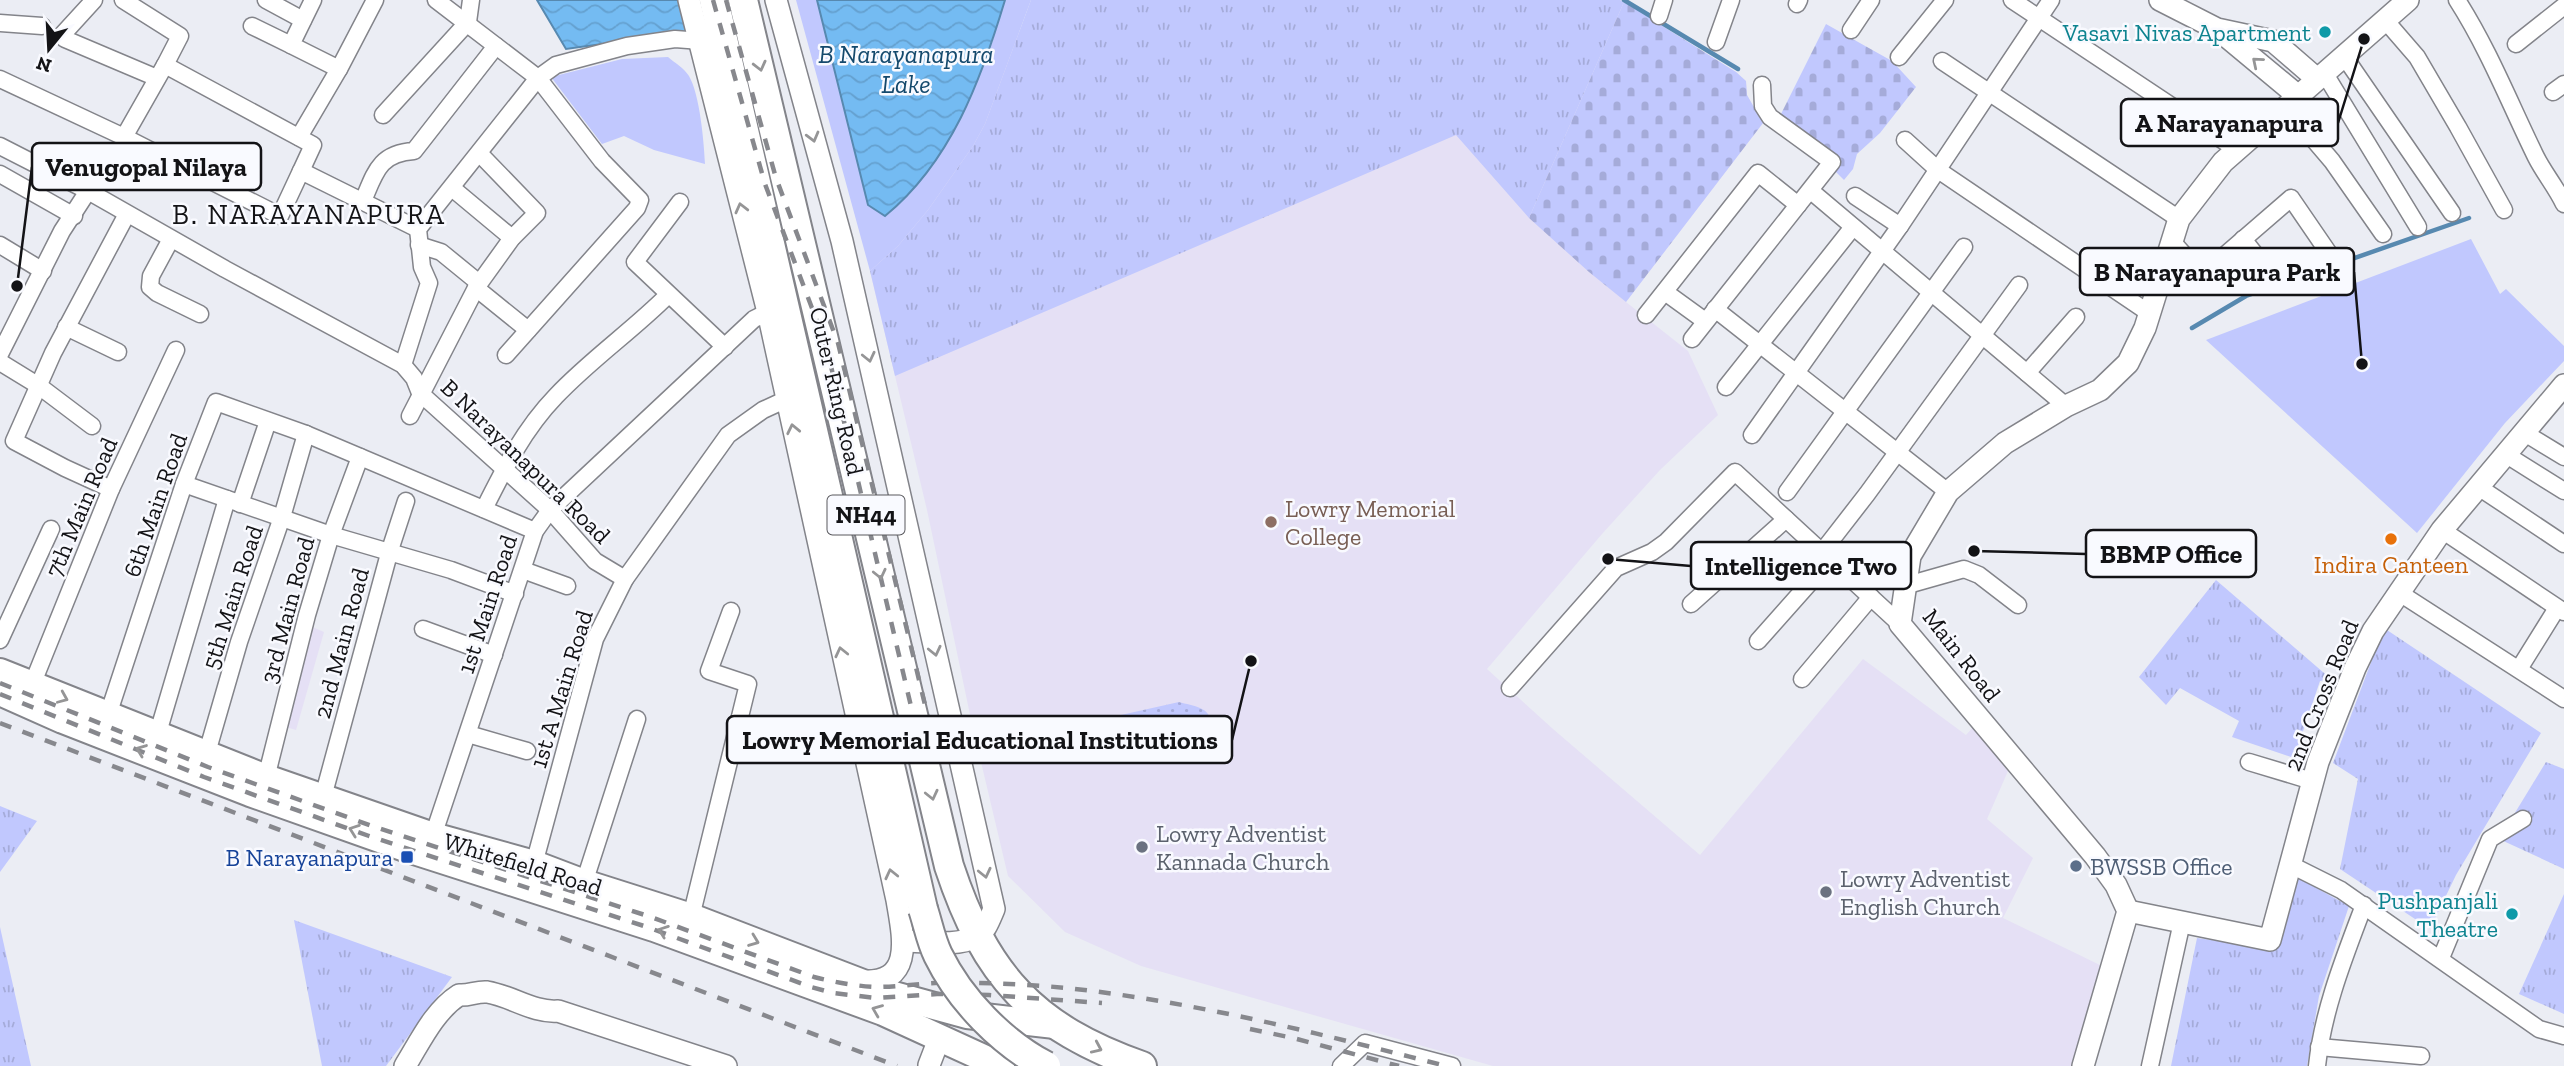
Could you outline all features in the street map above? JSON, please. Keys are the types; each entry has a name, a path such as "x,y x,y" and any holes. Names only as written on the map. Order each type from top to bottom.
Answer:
{"highway":[{"name":"Outer Ring Road","path":"714,0 923,909 938,955 965,996 984,1019 1023,1052 1046,1066"},
{"name":"Outer Ring Road","path":"743,0 949,866 963,909 1000,974 1034,1009 1055,1025 1090,1045 1142,1066"}],"main road":[{"name":"Whitefield Road","path":"0,672 157,736 204,764 408,849 654,928 754,964 883,1012 1001,1066"},
{"name":"Whitefield Road","path":"0,692 63,720 204,764 266,778 433,836 534,864 691,917 894,995 967,1015 1055,1025"}],"street":[{"path":"0,79 124,137 280,216 313,145 161,71 65,39 63,34 94,0"},
{"path":"123,0 180,36 124,137"},
{"path":"266,0 303,20"},
{"path":"291,45 313,0"},
{"path":"299,137 339,69 374,0"},
{"path":"436,0 538,78 602,161 640,200 637,208 506,355"},
{"path":"383,115 468,22 471,0"},
{"path":"690,0 768,312 898,900 904,941 901,961 896,971 888,979 877,982 855,981"},
{"path":"776,0 842,241 994,909 978,937 953,942 904,941"},
{"path":"1716,42 1731,0"},
{"path":"1852,30 1871,0"},
{"path":"1899,57 1945,0"},
{"path":"2012,0 2236,149"},
{"path":"1752,435 1900,226 2051,0"},
{"path":"2160,0 2217,29 2273,41 2321,77 2418,228"},
{"name":"Main Road","path":"2129,911 2116,885 2095,856 1900,624 1910,556 1948,492 2005,443 2066,406 2100,390 2128,363 2147,321 2179,219 2236,149 2408,0"},
{"path":"2457,0 2475,27 2537,159 2564,204"},
{"path":"2516,44 2564,6"},
{"path":"2385,20 2417,57 2504,210"},
{"path":"0,23 42,26"},
{"path":"252,26 339,69"},
{"path":"2217,29 2291,100 2382,234"},
{"path":"403,365 429,283 422,267 419,237 452,188 538,78 556,65 627,46 676,39 701,41"},
{"path":"363,201 381,163 388,157 414,151 496,46"},
{"path":"2344,56 2452,213"},
{"path":"1942,61 2179,219"},
{"path":"1692,339 1832,162 1770,117 1763,106 1762,85"},
{"path":"1905,140 1938,170 2147,321"},
{"name":"B Narayanapura Road","path":"0,146 88,191 127,215 403,365 414,378 421,393 550,510 596,561 625,579"},
{"path":"410,416 478,286 512,238 537,212 479,153"},
{"path":"301,171 363,201 441,252 528,330"},
{"path":"1646,315 1758,173 1798,205"},
{"path":"0,174 74,216"},
{"path":"452,188 512,238"},
{"path":"0,354 62,231 88,191"},
{"path":"1811,191 2066,406"},
{"path":"1855,196 1900,226"},
{"path":"2171,240 2202,275 2291,198 2328,252"},
{"path":"680,202 635,262 725,347"},
{"path":"111,489 7,437 39,386 66,327 127,215"},
{"path":"1726,387 1853,227"},
{"path":"171,239 150,276 150,287 200,314"},
{"path":"2243,239 2262,263"},
{"path":"0,245 43,271"},
{"path":"1787,492 1964,247"},
{"path":"1758,641 1826,556 1896,451 2019,285"},
{"path":"1665,292 1760,345 1948,492"},
{"path":"484,509 506,462 557,395 668,295"},
{"name":"1st Main Road","path":"433,836 535,531 550,510 754,319 768,312"},
{"path":"2027,373 2076,317"},
{"path":"66,327 118,352"},
{"name":"7th Main Road","path":"32,685 111,489 176,350"},
{"path":"0,362 39,386 92,426"},
{"name":"2nd Cross Road","path":"2129,911 2270,940 2312,781 2355,668 2373,631 2442,530 2523,432 2562,390"},
{"name":"1st A Main Road","path":"534,864 595,639 625,579 728,435 763,410 787,399"},
{"name":"6th Main Road","path":"108,715 184,484 216,402 306,434 535,531"},
{"name":"5th Main Road","path":"157,736 234,502 268,421"},
{"path":"2523,432 2564,457"},
{"name":"5th Main Road","path":"204,764 239,642 282,517 306,434"},
{"path":"2505,454 2564,491"},
{"name":"3rd Main Road","path":"266,778 307,615 331,535 360,457"},
{"path":"1510,688 1616,568 1652,552 1666,542 1735,472 1900,624"},
{"path":"184,484 331,535 390,550 515,594"},
{"path":"2477,486 2564,544"},
{"name":"2nd Main Road","path":"323,797 390,550 406,501"},
{"path":"1691,604 1786,519"},
{"path":"0,640 51,529"},
{"path":"2442,530 2561,610 2519,669"},
{"path":"1904,586 1964,569 1979,575 2018,605"},
{"path":"523,570 567,586"},
{"path":"2398,592 2564,699"},
{"path":"1801,679 1871,597"},
{"path":"691,917 748,684 709,671 732,611"},
{"path":"423,629 494,655"},
{"path":"584,883 637,719"},
{"path":"468,734 527,751"},
{"path":"2249,762 2312,781"},
{"path":"2441,958 2490,839 2523,819"},
{"path":"2291,865 2342,890 2539,1029 2564,1037"},
{"path":"2317,1066 2319,1047 2341,963 2364,905"},
{"path":"2082,1066 2129,911"},
{"path":"2150,1066 2182,922"},
{"path":"405,1066 442,1010 459,995 486,992 546,1012 558,1011 726,1066"},
{"path":"417,1066 451,1017 466,1005 468,996"},
{"path":"546,1012 555,1021 706,1066"},
{"path":"929,1065 939,1039"},
{"path":"1341,1066 1365,1043 1452,1066"},
{"path":"2319,1047 2421,1056"}],"shaded area":[{"name":"Lowry Memorial College","path":"1031,0 1620,0 1736,72 1746,81 1747,95 1763,123 1626,302 1688,351 1718,415 1660,470 1487,669 1700,855 1863,659 1966,735 1974,726 2008,771 1987,819 2033,858 2003,918 2102,966 2073,1066 1493,1066 1141,966 1065,932 1008,876 972,724 927,510 870,271 1023,26"},
{"path":"303,623 324,632 296,730 276,724"}],"green space":[{"path":"796,0 817,0 868,205 885,216 992,43 1005,0 1031,0 985,124 973,146 928,210 898,246 870,271"},
{"path":"1031,0 1624,2 1529,218 1456,135 895,376 870,271 898,246 928,210 973,146 985,124"},
{"path":"1624,2 1736,72 1746,81 1747,95 1763,123 1626,302 1529,218"},
{"path":"1826,24 1892,61 1916,87 1880,133 1857,154 1853,169 1844,180 1780,116"},
{"path":"668,57 685,71 693,84 701,119 705,164 654,150 624,136 602,144 551,77 622,59"},
{"path":"2471,239 2500,294 2506,289 2564,346 2564,361 2505,423 2417,533 2206,340"},
{"path":"2216,580 2331,679 2320,681 2294,758 2232,737 2239,721 2180,688 2166,705 2139,677"},
{"path":"2384,628 2541,733 2456,875 2430,929 2340,869 2358,779 2333,763"},
{"path":"1179,702 1205,711 1211,725 1052,759 1045,732"},
{"path":"2546,762 2564,769 2564,869 2499,839"},
{"path":"0,806 37,821 0,872"},
{"path":"2298,878 2349,906 2319,996 2307,1066 2171,1066 2197,938 2277,949"},
{"path":"2564,894 2564,1014 2519,994"},
{"path":"294,920 452,977 386,1066 322,1066"},
{"path":"0,927 31,1066 0,1066"}],"water":[{"path":"537,0 682,0 690,32 566,49"},
{"name":"B Narayanapura Lake","path":"817,0 1005,0 974,89 946,145 928,171 885,216 868,205"}],"waterway":[{"path":"1624,0 1738,69"},
{"path":"2192,328 2246,296 2469,218"}],"railway":[{"path":"713,0 765,184 826,345 918,736"},
{"path":"726,0 776,178 838,343 932,734"},
{"path":"0,683 208,767 372,826 651,917 814,977 876,987 984,983 1115,994 1258,1020 1446,1066"},
{"path":"0,694 204,777 369,836 647,927 811,987 833,993 876,998 937,994 989,995 1102,1003"},
{"path":"0,723 897,1066"},
{"path":"1250,1029 1399,1066"}],"place":[{"name":"Vasavi Nivas Apartment","path":"2325,32"},
{"name":"A Narayanapura","path":"2364,39"},
{"name":"Venugopal Nilaya","path":"17,286"},
{"name":"B Narayanapura Park","path":"2362,364"},
{"name":"Lowry Memorial College","path":"1271,522"},
{"name":"Indira Canteen","path":"2391,539"},
{"name":"BBMP Office","path":"1974,551"},
{"name":"Intelligence Two","path":"1608,559"},
{"name":"Lowry Memorial Educational Institutions","path":"1251,661"},
{"name":"Lowry Adventist Kannada Church","path":"1142,847"},
{"name":"B Narayanapura","path":"407,857"},
{"name":"BWSSB Office","path":"2076,866"},
{"name":"Lowry Adventist English Church","path":"1826,892"},
{"name":"Pushpanjali Theatre","path":"2512,914"}],"district":[{"name":"B. NARAYANAPURA","path":"309,214"}]}
